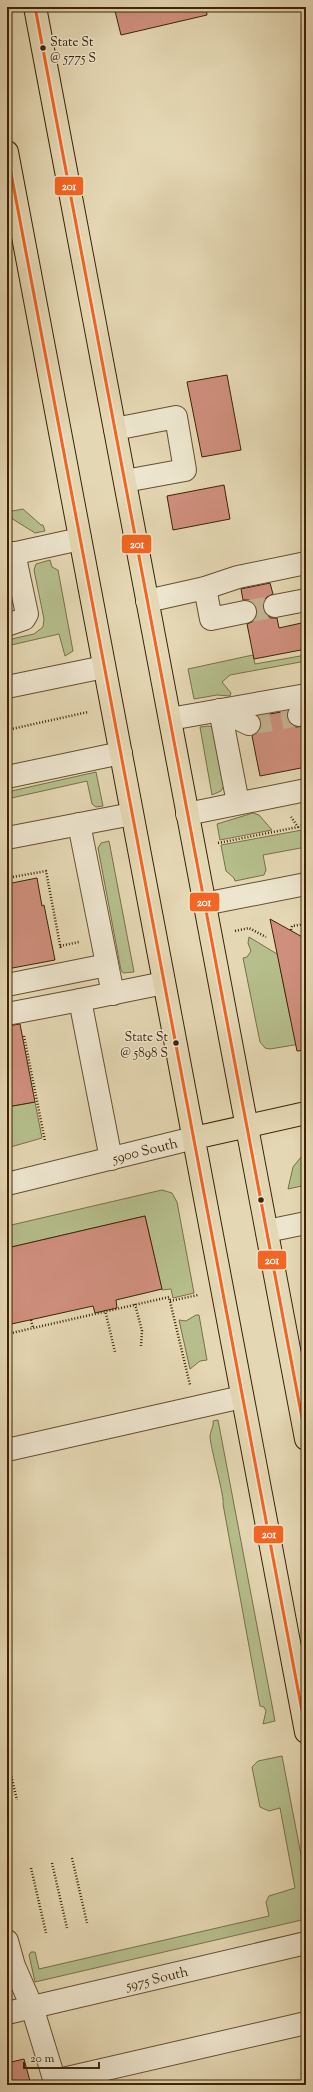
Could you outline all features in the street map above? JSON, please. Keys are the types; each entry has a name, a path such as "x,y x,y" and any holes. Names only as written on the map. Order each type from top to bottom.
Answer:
{"main road":[{"path":"35,7 306,1438"},
{"path":"7,152 306,1732"},
{"name":"5900 South","path":"194,1138 306,1113"}],"street":[{"path":"115,429 176,417 185,470 125,481"},
{"path":"7,625 24,619 27,614 11,554 80,539"},
{"path":"147,601 205,588 238,577 306,563"},
{"path":"205,588 211,619 245,612"},
{"path":"275,606 306,600"},
{"path":"7,687 104,667"},
{"path":"170,719 220,710 304,708"},
{"path":"220,710 249,724"},
{"path":"220,710 238,803"},
{"path":"7,777 121,753"},
{"path":"187,814 303,789"},
{"path":"7,838 132,814"},
{"path":"79,824 112,994"},
{"path":"204,904 306,884"},
{"path":"7,985 107,965"},
{"path":"7,1014 164,983"},
{"path":"80,1000 111,1159"},
{"name":"5900 South","path":"7,1184 194,1138"},
{"path":"266,1231 306,1223"},
{"path":"7,1450 242,1397"},
{"path":"7,1941 14,1966 32,2007 55,2083 306,2023"},
{"name":"5975 South","path":"7,2013 306,1943"}],"path":[{"path":"7,730 88,712"},
{"path":"218,843 298,827 298,824"},
{"path":"7,878 46,871 62,957"},
{"path":"291,930 292,926 306,924"},
{"path":"235,931 249,928 266,937"},
{"path":"24,1036 29,1068 45,1141"},
{"path":"170,1301 198,1295"},
{"path":"7,1334 169,1297 190,1386 196,1385"},
{"path":"135,1304 142,1332 141,1346"},
{"path":"106,1311 115,1352"},
{"path":"31,1320 33,1328"},
{"path":"7,1759 17,1800"},
{"path":"72,1858 87,1923"},
{"path":"52,1863 67,1928"},
{"path":"31,1868 46,1933"}],"green space":[{"path":"23,509 41,525 43,525 45,531 35,533 11,518 7,519 7,512"},
{"path":"50,560 52,567 58,570 73,651 65,656 59,634 7,646 7,640 34,634 43,627 44,619 34,570 36,564"},
{"path":"253,655 255,664 306,655 306,661 230,675 222,682 231,693 230,696 217,695 194,699 188,669"},
{"path":"200,727 213,727 225,784 221,791 212,795"},
{"path":"96,772 103,806 96,807 92,804 87,781 7,799 7,792"},
{"path":"253,813 259,815 272,830 220,840 217,824"},
{"path":"306,823 306,847 263,855 266,870 264,875 235,881 234,878 226,871 221,845 302,830 301,824"},
{"path":"109,841 134,972 123,973 121,970 98,848 101,843"},
{"path":"249,937 282,957 281,972 290,1016 306,1043 270,1049 265,1048 260,1042 243,958 247,957 251,951 248,943"},
{"path":"35,1102 42,1138 7,1148 7,1107"},
{"path":"306,1151 306,1185 288,1189 293,1167"},
{"path":"162,1190 172,1193 177,1202 194,1293 173,1298 171,1289 162,1290 145,1216 7,1248 7,1226"},
{"path":"196,1315 199,1315 207,1360 200,1361 190,1369 179,1320 186,1321"},
{"path":"218,1420 275,1721 263,1724 266,1711 264,1707 260,1706 222,1493 210,1437 213,1421"},
{"path":"282,1756 306,1881 306,1919 35,1982 29,1955 31,1952 35,1952 39,1969 269,1916 266,1902 269,1896 295,1888 280,1808 269,1811 260,1807 252,1767 258,1761"}],"building":[{"path":"114,7 206,7 207,15 121,35"},
{"path":"227,375 241,450 202,457 187,382"},
{"path":"224,485 230,519 173,530 167,496"},
{"path":"270,583 273,594 267,597 263,602 265,614 271,618 277,618 279,628 306,622 306,649 254,659 247,624 254,621 257,616 257,610 254,603 249,600 243,600 241,589"},
{"path":"287,711 287,718 291,724 296,727 306,726 306,767 260,776 252,736 260,729 261,723 258,716"},
{"path":"37,878 55,960 7,969 7,884"},
{"path":"270,919 306,939 306,1050 297,1051"},
{"path":"20,1024 35,1102 7,1107 7,1026"},
{"path":"145,1216 162,1289 116,1300 117,1308 95,1313 93,1306 7,1325 7,1248"},
{"path":"24,2059 31,2085 7,2085 7,2063"}],"tunnel":[{"path":"245,612 275,606"},
{"path":"249,724 299,715"}],"transit line":[{"name":"201","path":"35,7 306,1439"},
{"name":"201","path":"7,152 306,1732"}],"place":[{"name":"State St @ 5775 S","path":"43,48"},
{"name":"State St @ 5898 S","path":"176,1043"}]}
